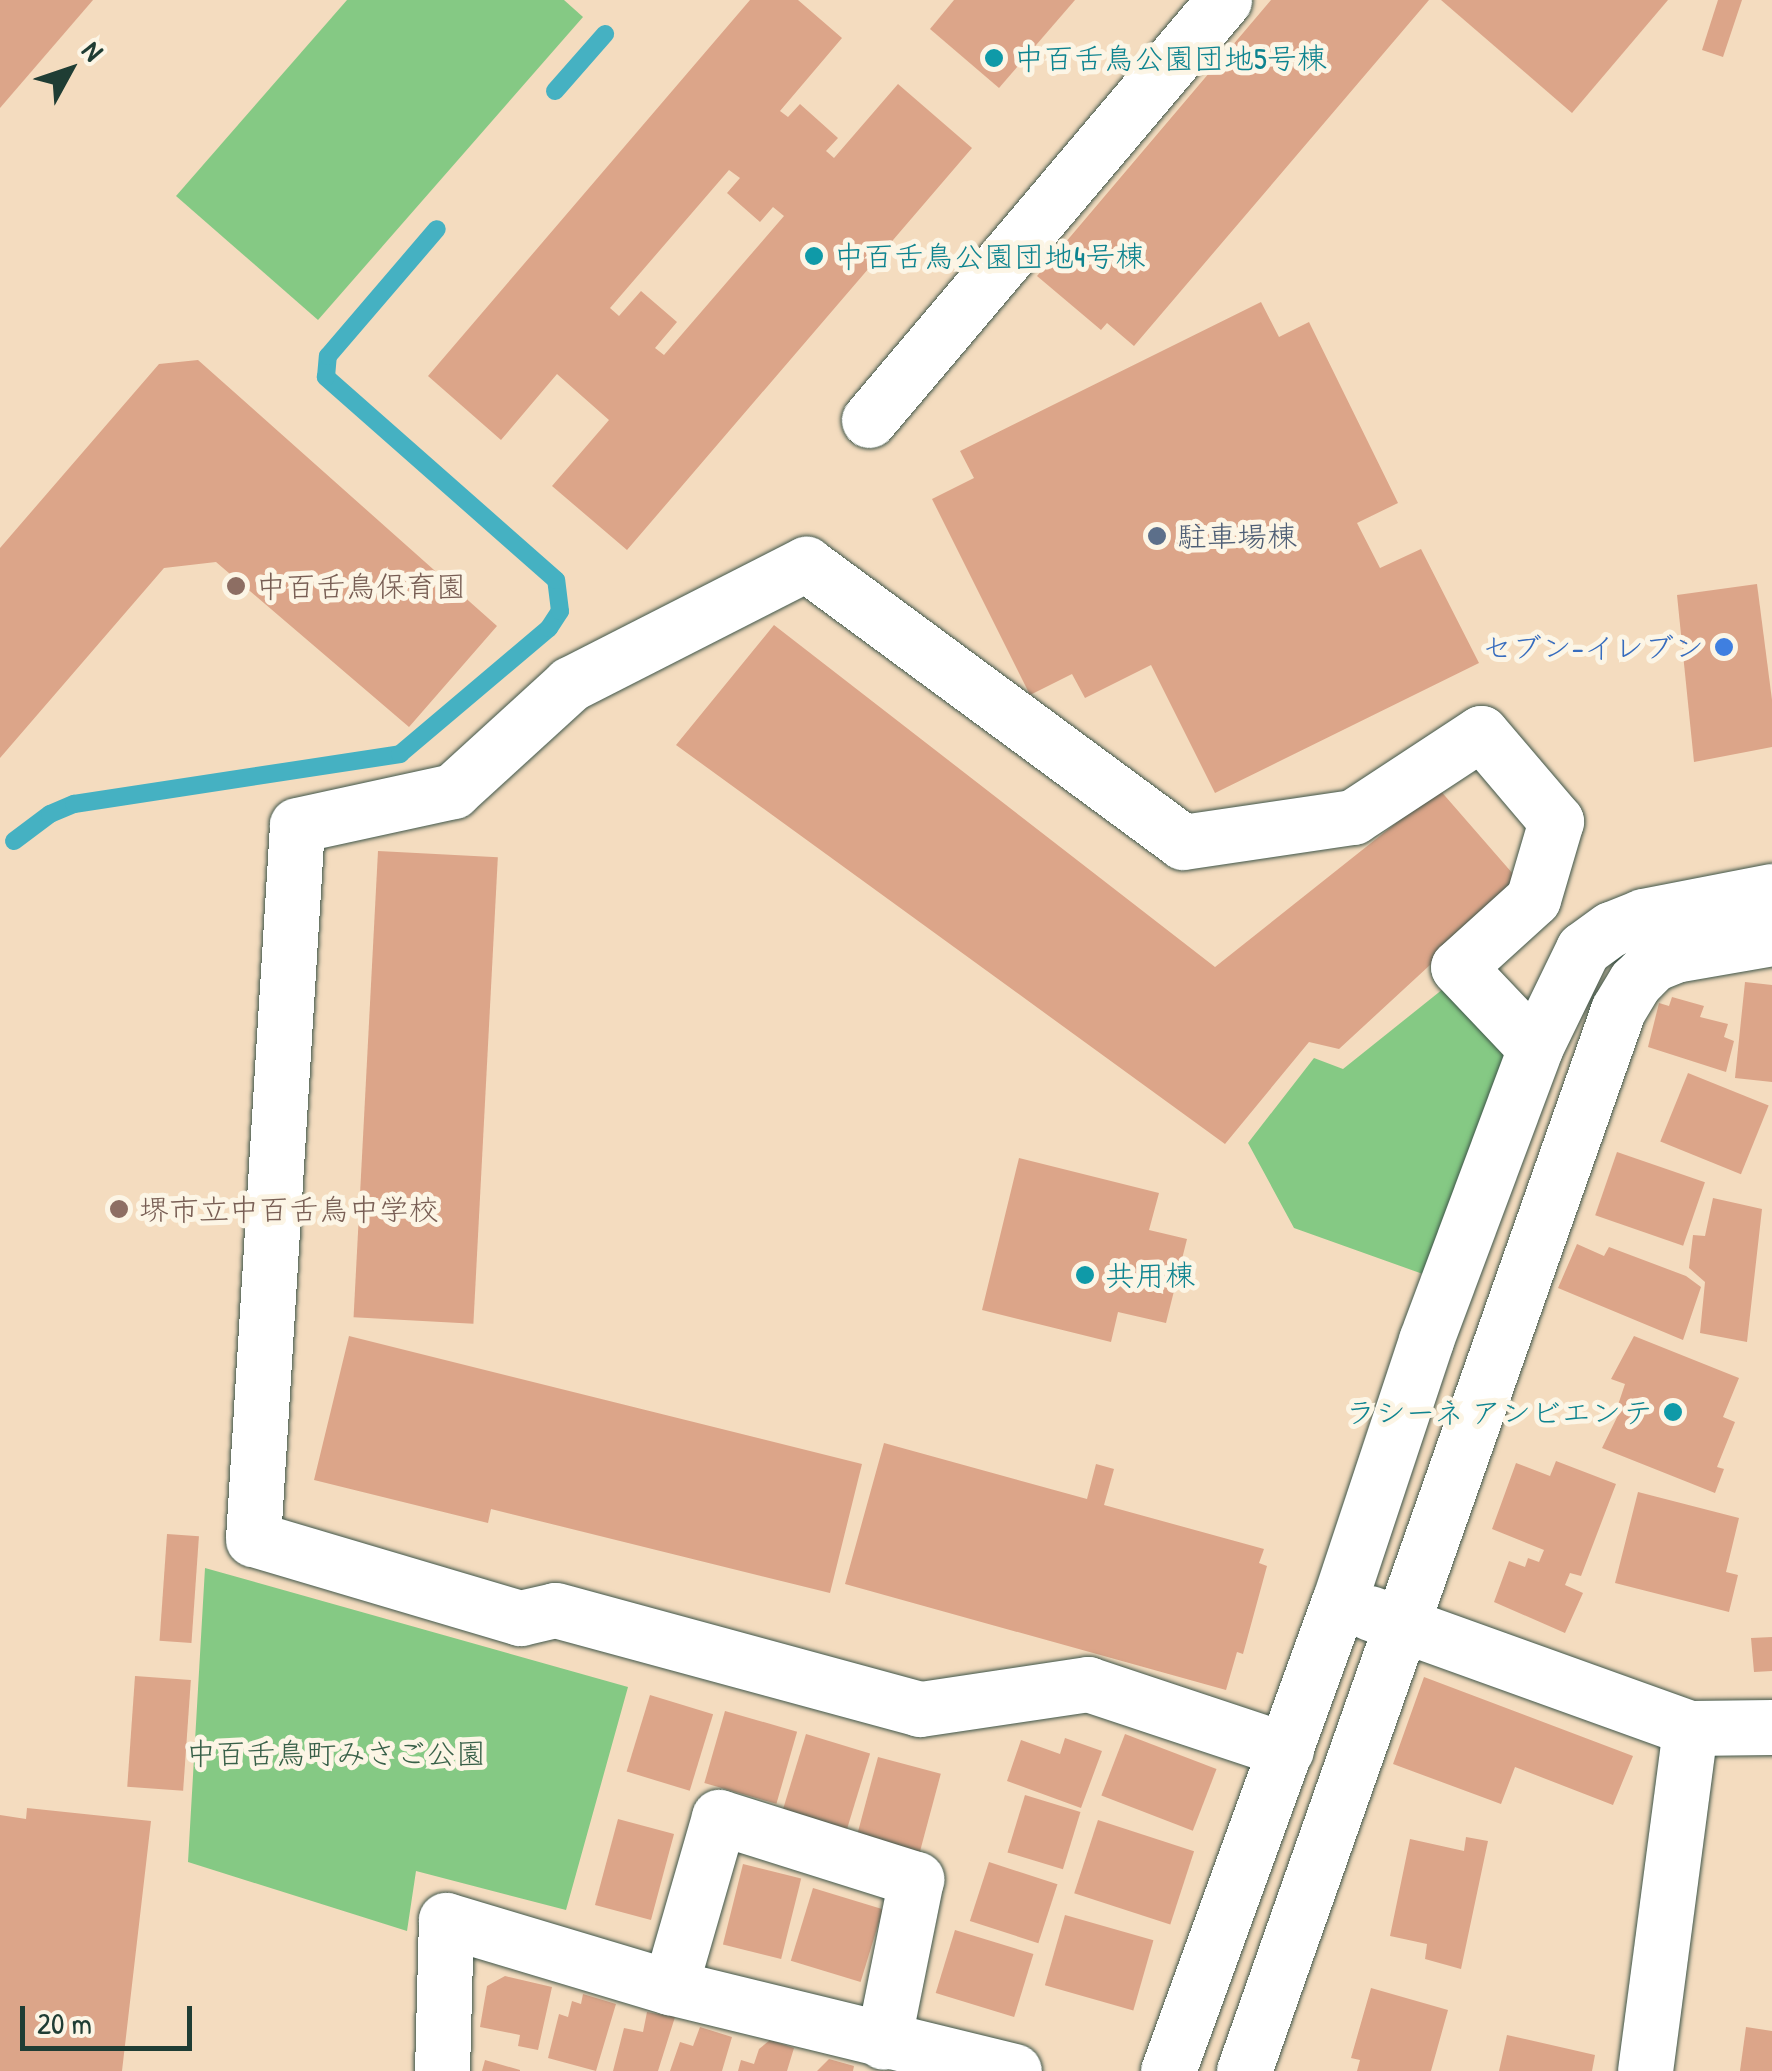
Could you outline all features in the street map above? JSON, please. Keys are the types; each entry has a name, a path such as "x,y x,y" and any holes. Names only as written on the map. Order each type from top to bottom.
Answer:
{"street":[{"path":"869,420 1224,0"},
{"path":"1286,1750 1088,1684 920,1709 555,1610 520,1618 253,1539 297,825 453,791 570,684 806,564 1183,842 1353,817 1481,733 1556,821 1533,899 1458,967 1536,1048"},
{"path":"1168,2071 1339,1602 1426,1340 1536,1048 1582,949 1643,916 1772,891"},
{"path":"1244,2071 1618,1010 1635,982 1653,964 1675,955 1772,938"},
{"path":"1339,1602 1690,1728 1772,1727"},
{"path":"1646,2071 1690,1728"},
{"path":"670,1987 719,1818 916,1879 883,2042"},
{"path":"442,2071 446,1920 670,1987 1014,2071"}],"green space":[{"path":"347,0 564,0 583,17 318,320 176,196"},
{"path":"1443,989 1506,1058 1434,1278 1294,1228 1248,1143 1314,1058 1343,1069"},
{"name":"中百舌鳥町みさご公園","path":"205,1568 628,1687 566,1910 416,1871 407,1931 188,1862"}],"building":[{"path":"0,0 93,0 0,108"},
{"name":"中百舌鳥公園団地4号棟","path":"750,0 798,0 842,38 780,111 788,117 800,104 838,138 826,151 834,158 898,84 972,148 627,550 552,486 609,420 557,374 501,440 428,376","holes":["729,170 740,178 727,193 760,222 773,207 784,216 664,355 655,348 677,322 641,291 619,316 610,308"]},
{"name":"中百舌鳥公園団地5号棟","path":"954,0 1075,0 999,88 930,29"},
{"path":"1271,0 1429,0 1134,346 1107,323 1101,330 1037,276"},
{"path":"1441,0 1668,0 1572,113"},
{"path":"1718,0 1742,0 1723,57 1702,50"},
{"name":"駐車場棟","path":"1261,302 1279,337 1309,322 1398,503 1357,523 1380,568 1421,549 1479,663 1215,793 1151,665 1085,698 1072,674 1030,695 932,499 974,478 960,451"},
{"path":"198,360 497,626 409,727 216,562 164,568 0,758 0,548 159,364"},
{"name":"セブン-イレブン","path":"1757,584 1772,700 1772,747 1694,762 1677,595"},
{"path":"774,625 1215,967 1439,789 1520,882 1339,1049 1309,1042 1225,1144 676,745"},
{"path":"378,851 498,857 473,1324 354,1317"},
{"path":"1745,982 1772,985 1772,1082 1735,1078"},
{"path":"1672,997 1704,1006 1700,1017 1728,1024 1724,1037 1734,1041 1726,1072 1648,1047 1659,1003 1669,1006"},
{"path":"1688,1073 1769,1106 1741,1174 1660,1142"},
{"path":"1617,1152 1705,1182 1683,1246 1595,1215"},
{"name":"共用棟","path":"1019,1158 1159,1193 1149,1230 1187,1239 1166,1323 1118,1312 1111,1342 982,1310"},
{"path":"1713,1198 1762,1209 1747,1342 1700,1333 1705,1282 1689,1268 1693,1235 1705,1236"},
{"path":"1577,1244 1604,1256 1609,1247 1686,1276 1701,1287 1683,1340 1558,1288"},
{"path":"349,1336 862,1464 830,1593 491,1509 488,1523 314,1480"},
{"name":"ラシーネ アンビエンテ","path":"1634,1336 1739,1378 1723,1417 1735,1422 1717,1467 1724,1469 1715,1493 1602,1448 1622,1407 1618,1405 1625,1384 1611,1379"},
{"path":"884,1443 1087,1499 1096,1464 1114,1469 1104,1505 1264,1549 1259,1563 1267,1566 1243,1654 1237,1652 1226,1690 845,1584"},
{"path":"1556,1461 1616,1484 1581,1576 1570,1573 1565,1585 1583,1593 1565,1633 1494,1602 1509,1561 1525,1567 1528,1558 1539,1562 1544,1550 1492,1529 1516,1463 1550,1476"},
{"path":"1638,1492 1739,1518 1726,1572 1738,1575 1729,1612 1615,1583"},
{"path":"167,1534 199,1536 191,1643 160,1641"},
{"path":"1772,1637 1772,1671 1754,1672 1751,1638"},
{"path":"135,1676 191,1680 183,1791 127,1787"},
{"path":"1424,1677 1633,1756 1613,1805 1515,1767 1501,1804 1393,1764"},
{"path":"650,1695 713,1714 690,1791 627,1772"},
{"path":"725,1711 797,1732 776,1804 704,1783"},
{"path":"806,1734 870,1754 846,1832 782,1812"},
{"path":"1125,1734 1216,1769 1193,1831 1101,1796"},
{"path":"1065,1738 1102,1751 1081,1808 1007,1781 1021,1740 1060,1754"},
{"path":"878,1757 941,1774 919,1854 857,1837"},
{"path":"1025,1795 1080,1812 1063,1869 1007,1852"},
{"path":"27,1808 151,1821 122,2071 0,2071 0,1815 26,1819"},
{"path":"618,1819 674,1834 651,1920 595,1905"},
{"path":"1098,1820 1194,1851 1170,1924 1074,1893"},
{"path":"1466,1837 1488,1841 1461,1969 1425,1959 1427,1944 1390,1936 1410,1839 1464,1851"},
{"path":"989,1862 1057,1884 1038,1943 970,1921"},
{"path":"743,1864 801,1879 781,1959 723,1945"},
{"path":"813,1888 883,1909 861,1982 791,1961"},
{"path":"1065,1915 1153,1940 1133,2011 1045,1985"},
{"path":"955,1930 1033,1954 1014,2017 936,1993"},
{"path":"505,1976 552,1987 538,2050 518,2046 520,2035 480,2027 487,1986"},
{"path":"1371,1988 1448,2010 1431,2071 1357,2071 1360,2060 1351,2058"},
{"path":"583,1994 616,2004 596,2071 548,2058 559,2014 568,2017 572,2001 581,2004"},
{"path":"647,2012 675,2017 658,2071 613,2071 624,2028 643,2032"},
{"path":"700,2027 732,2037 722,2071 670,2071 680,2042 693,2046"},
{"path":"1746,2027 1772,2031 1772,2071 1740,2071"},
{"path":"1507,2035 1595,2055 1592,2071 1499,2071"},
{"path":"770,2040 794,2048 787,2071 738,2071 741,2060 754,2064 759,2049"},
{"path":"829,2059 854,2066 853,2071 817,2071"},
{"path":"485,2060 520,2070 520,2071 482,2071"}],"waterway":[{"path":"555,91 605,34"},
{"path":"14,841 50,814 74,804 400,754 549,628 560,611 556,580 326,377 328,356 437,229"}],"place":[{"name":"中百舌鳥公園団地5号棟","path":"994,58"},
{"name":"中百舌鳥公園団地4号棟","path":"814,256"},
{"name":"駐車場棟","path":"1157,536"},
{"name":"中百舌鳥保育園","path":"236,586"},
{"name":"セブン-イレブン","path":"1724,647"},
{"name":"堺市立中百舌鳥中学校","path":"119,1209"},
{"name":"共用棟","path":"1085,1275"},
{"name":"ラシーネ アンビエンテ","path":"1673,1412"}]}
